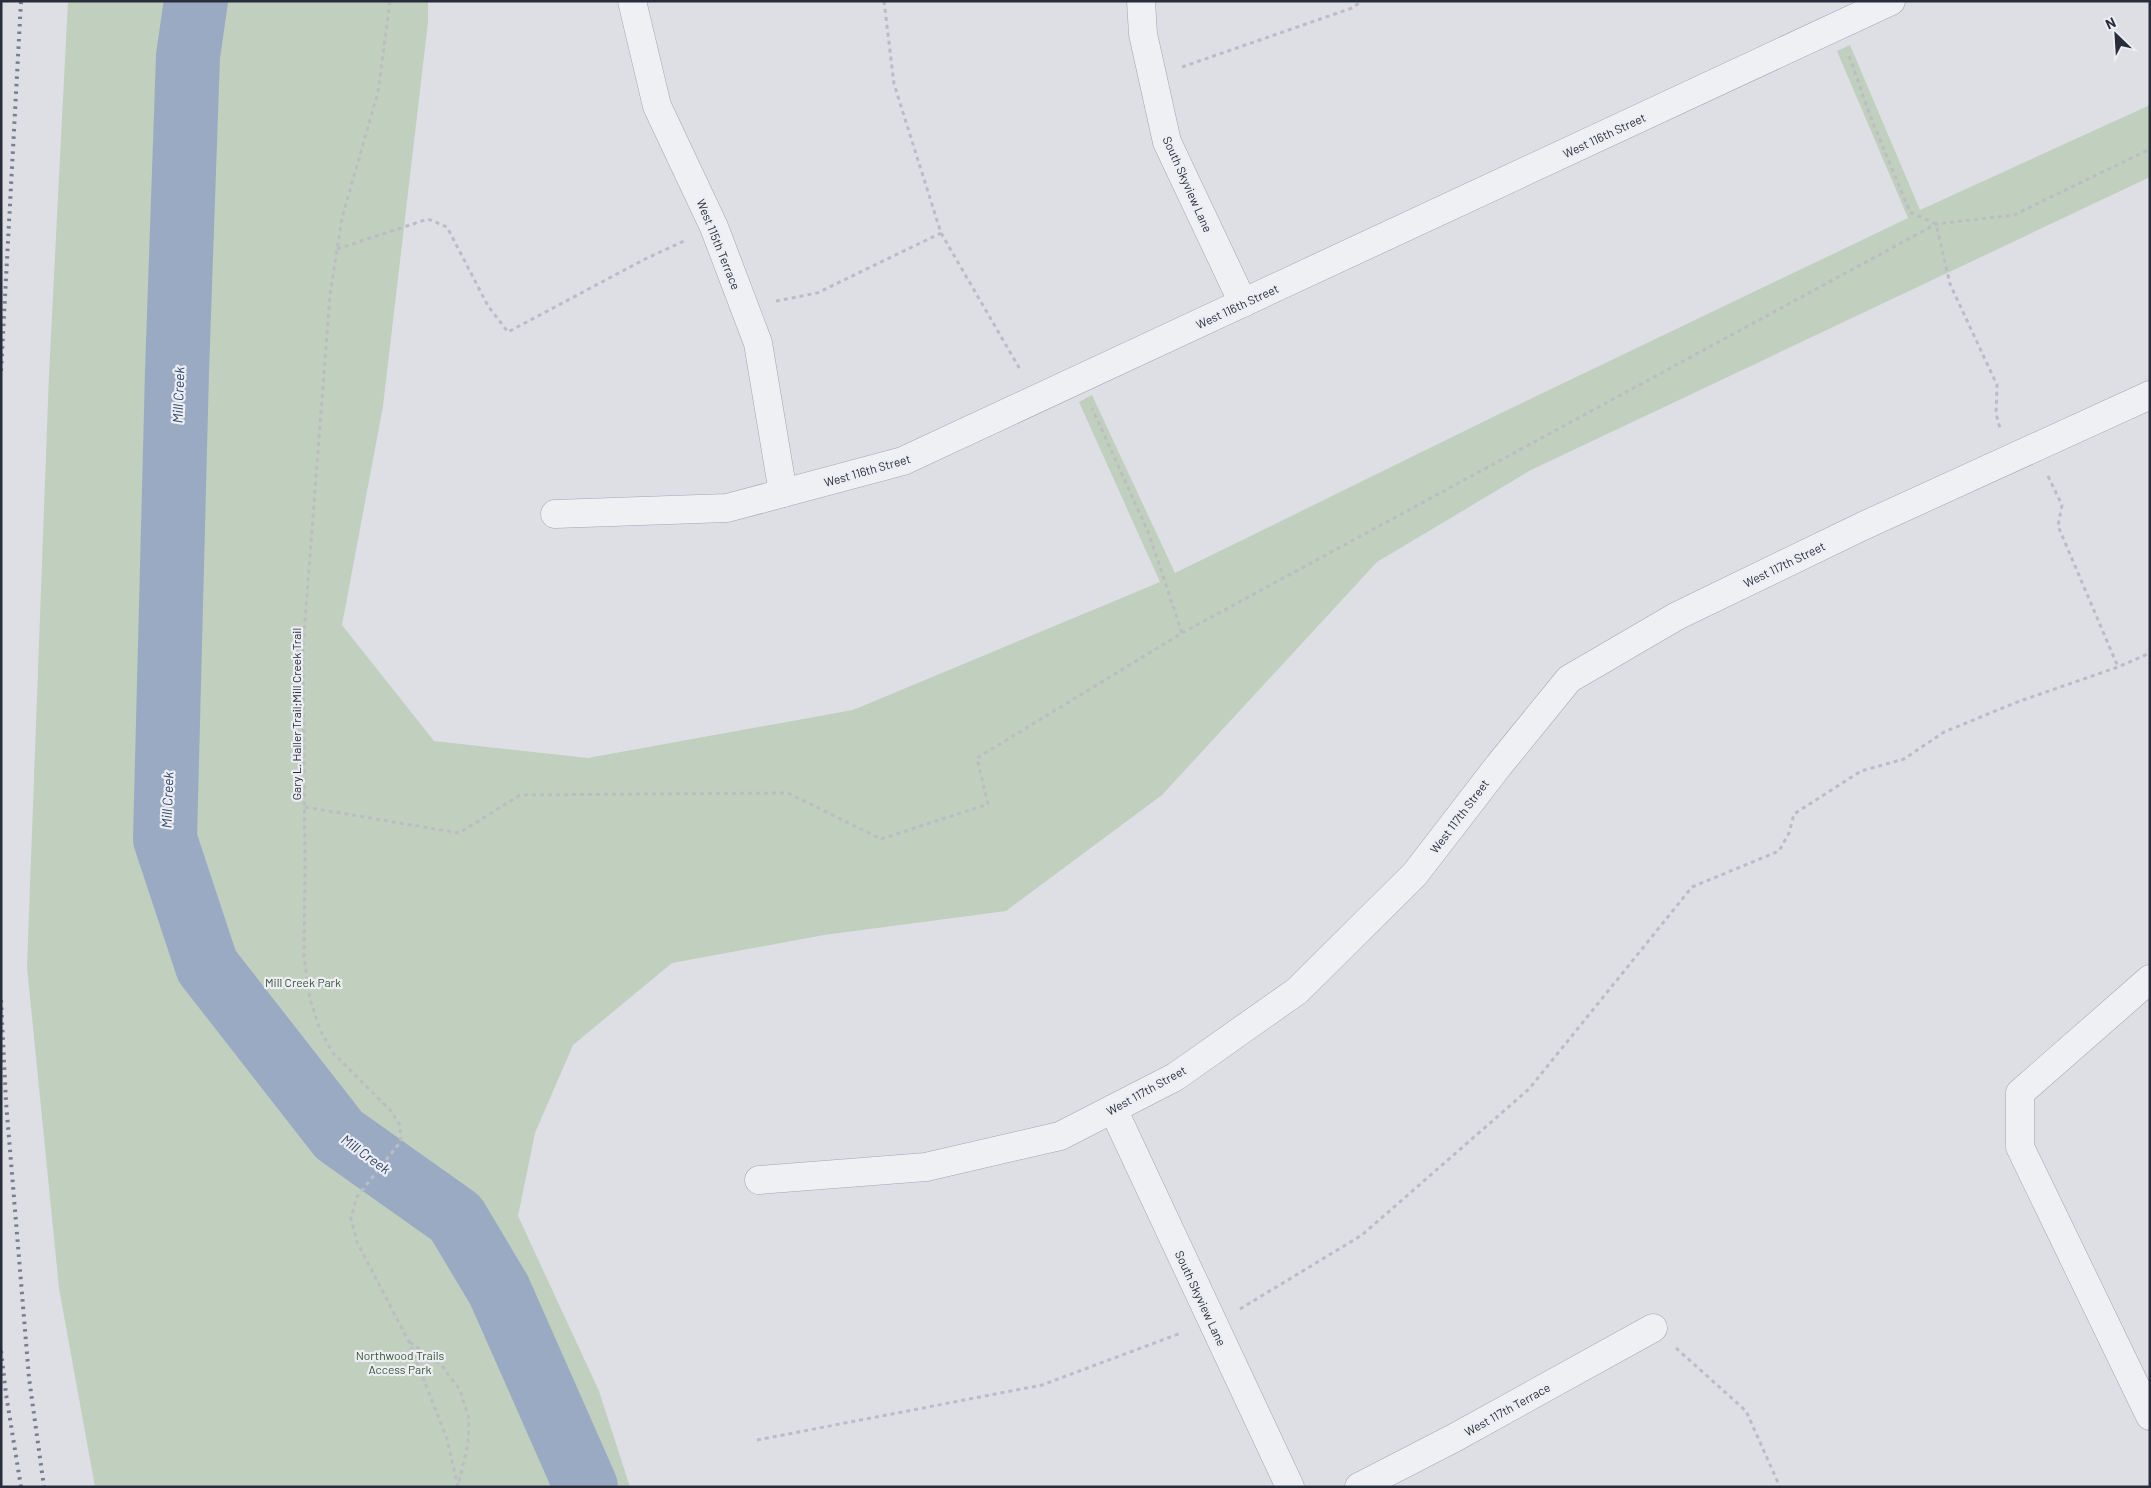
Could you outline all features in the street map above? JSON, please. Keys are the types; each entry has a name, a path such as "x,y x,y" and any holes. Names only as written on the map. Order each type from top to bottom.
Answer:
{"street":[{"name":"West 115th Terrace","path":"632,1 657,106 714,227 758,343 783,493"},
{"name":"South Skyview Lane","path":"1141,1 1143,34 1167,142 1243,303"},
{"name":"West 116th Street","path":"555,514 727,508 903,461 1891,1"},
{"name":"West 117th Street","path":"759,1180 926,1168 1060,1136 1176,1076 1297,991 1416,874 1499,765 1569,679 1677,616 1863,526 2150,395"},
{"path":"2150,979 2020,1093 2020,1147 2150,1416"},
{"name":"South Skyview Lane","path":"1112,1109 1290,1487"},
{"name":"West 117th Terrace","path":"1359,1487 1454,1438 1653,1328"}],"path":[{"name":"Gary L. Haller Trail;Mill Creek Trail","path":"390,1 378,92 342,218 330,295 303,647 304,957 310,999 320,1030 333,1053 390,1110 400,1125 401,1141 356,1198 351,1219 358,1242 409,1342 447,1439 458,1487"},
{"path":"884,1 894,84 941,233 1024,376 1088,399 1149,534 1182,633"},
{"path":"1153,78 1352,8 1362,1"},
{"path":"1844,23 1847,49 1871,118 1910,212 1936,224"},
{"path":"305,807 459,833 520,795 788,792 881,839 988,804 977,758 1182,633 1936,224 2014,215 2150,149"},
{"path":"337,249 428,219 448,227 488,306 508,332 645,259 714,227"},
{"path":"1936,224 1950,284 1997,385 1996,414 2002,433 2044,468 2062,505 2058,526 2118,667"},
{"path":"744,308 817,293 941,233"},
{"path":"757,1440 1042,1385 1212,1322 1238,1310 1362,1235 1530,1089 1692,887 1779,851 1789,833 1794,814 1861,771 1904,759 1944,732 2020,701 2118,667 2150,653"},
{"path":"1653,1328 1746,1411 1780,1487"},
{"name":"Gary L. Haller Trail;Mill Creek Trail","path":"409,1342 442,1366 460,1390 469,1419 468,1444 458,1487"}],"green space":[{"name":"Mill Creek Park","path":"68,1 428,1 428,22 383,406 342,625 434,741 588,758 853,710 1160,582 1079,402 1092,395 1175,573 1495,416 1908,218 1837,51 1850,45 1920,210 2150,105 2150,177 1531,470 1377,562 1162,795 1006,911 824,935 672,963 573,1045 535,1133 518,1216 599,1391 630,1487 95,1487 59,1288 27,967 49,374"}],"waterway":[{"name":"Mill Creek","path":"196,1 188,56 177,372 165,839 207,966 339,1135 456,1218 499,1290 586,1487"}],"railway":[{"path":"1,371 21,1"},
{"path":"1,1000 6,1102 29,1378 44,1487"},
{"path":"1,1351 21,1487"}],"park label":[{"name":"Northwood Trails Access Park","path":"400,1362"}]}
